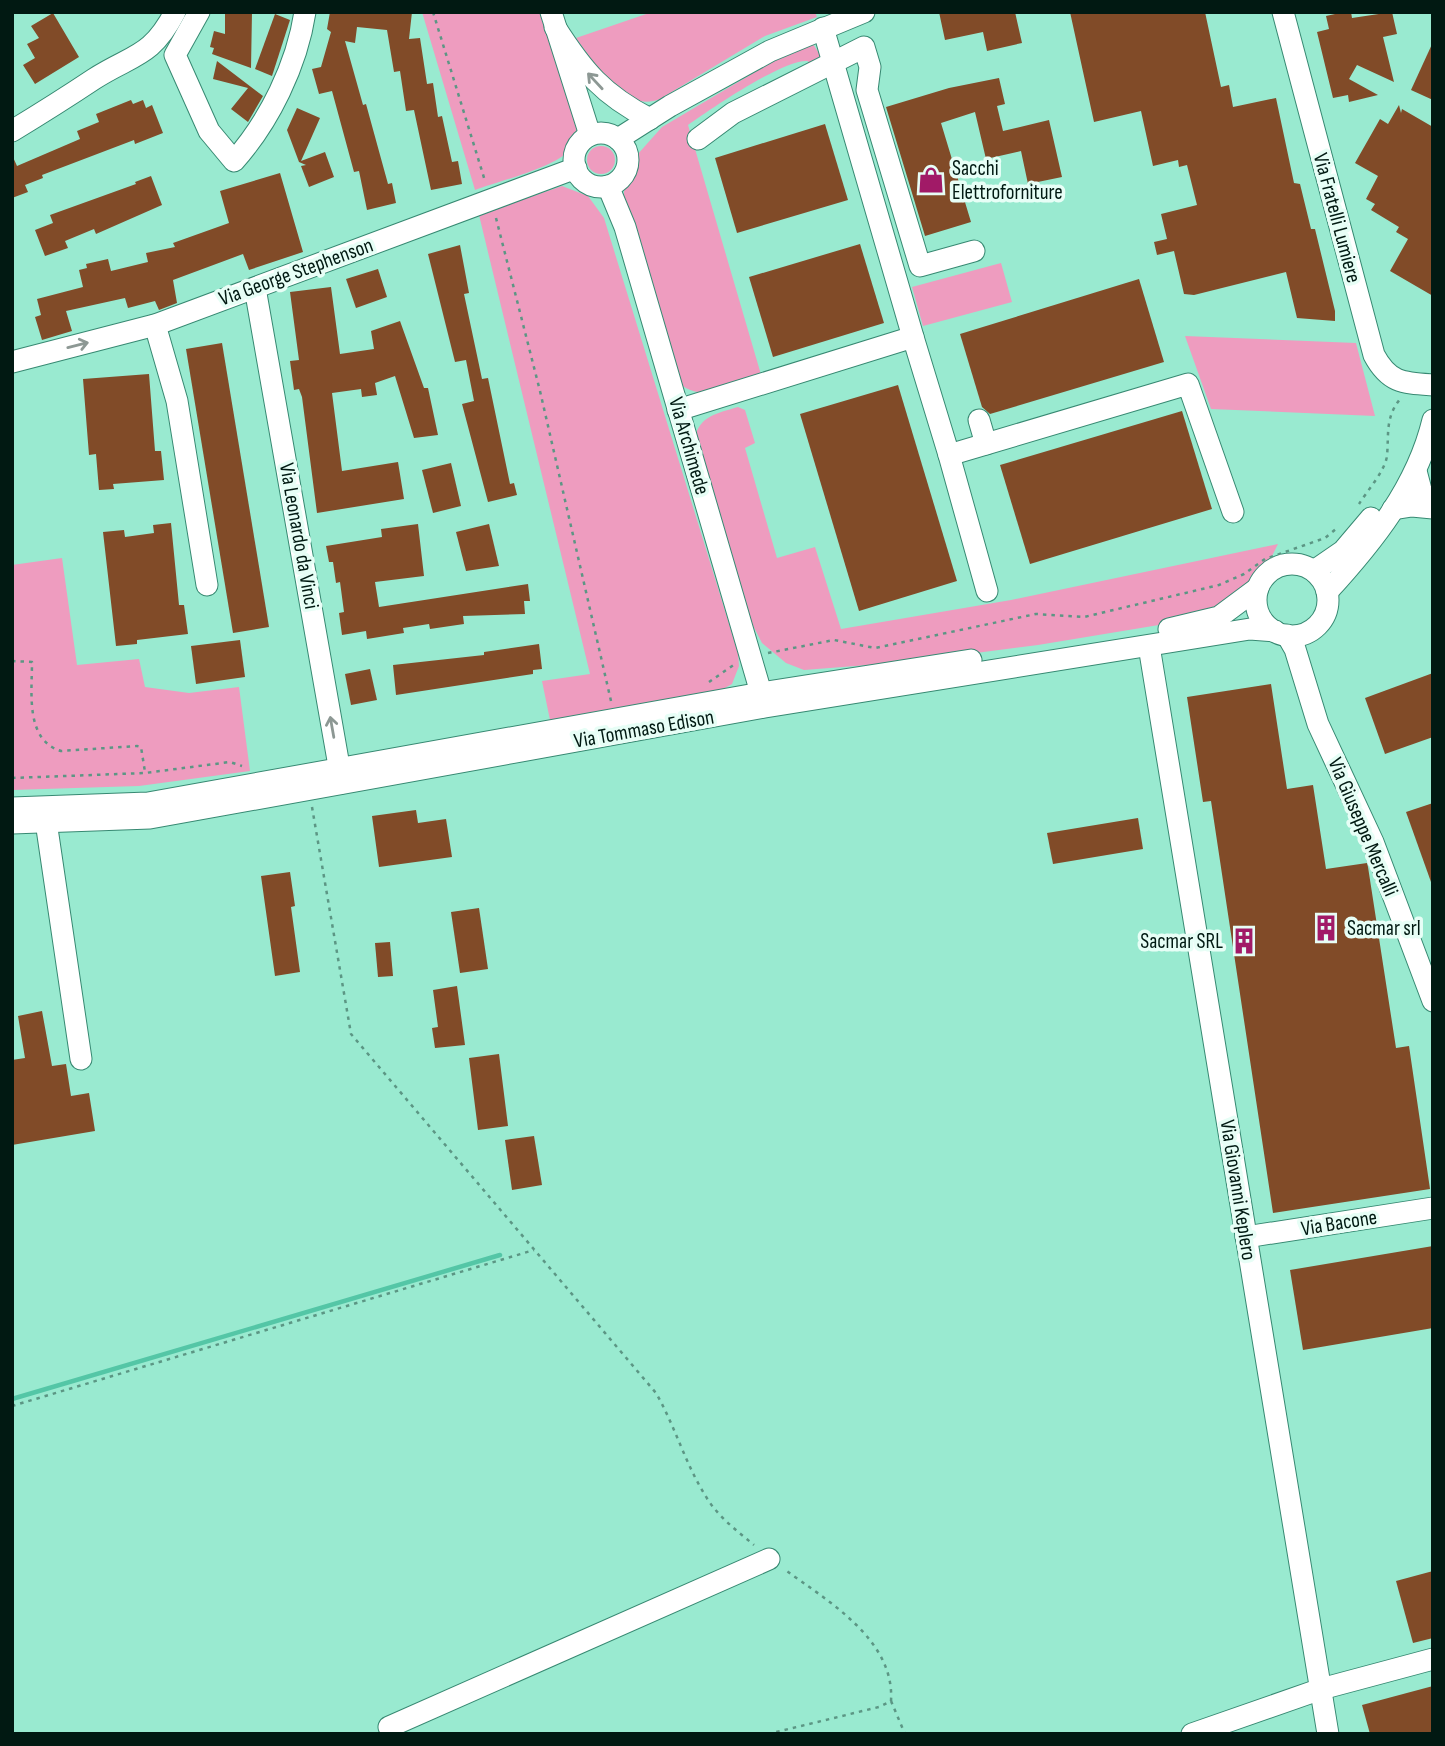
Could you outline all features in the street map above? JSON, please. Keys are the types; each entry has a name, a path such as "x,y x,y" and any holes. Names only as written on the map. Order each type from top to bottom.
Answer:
{"street":[{"path":"12,131 57,106 97,77 142,55 166,30 175,12"},
{"path":"199,12 175,55 209,131 234,161 251,142 278,96 305,12"},
{"path":"618,139 770,51 864,12"},
{"name":"Via Fratelli Lumiere","path":"1283,12 1374,355 1382,371 1395,380 1422,384"},
{"path":"553,20 595,83 620,104 650,119"},
{"path":"553,20 590,135"},
{"path":"823,28 949,455 986,591"},
{"path":"698,139 733,113 864,47 870,67 867,90 920,266 974,250"},
{"path":"12,139 43,120 57,106"},
{"path":"605,133 618,139 624,145 628,161 622,177 608,186 600,187 585,182 576,168 578,145 590,135 605,133"},
{"name":"Via George Stephenson","path":"12,362 155,325 576,168"},
{"name":"Via Archimede","path":"608,186 625,228 763,700"},
{"name":"Via Leonardo da Vinci","path":"255,288 341,777"},
{"path":"155,325 177,401 207,585"},
{"path":"678,410 913,337"},
{"path":"949,455 1188,384 1233,512"},
{"path":"1314,571 1343,551 1364,530 1407,463 1433,410"},
{"path":"979,420 986,444"},
{"path":"1327,592 1314,571 1293,564 1282,565 1263,578 1256,598 1261,617 1281,633 1311,630 1325,613 1327,592 1361,555 1416,471 1433,420"},
{"path":"1416,471 1421,490 1433,508"},
{"path":"1393,509 1412,506 1433,508"},
{"name":"Via Tommaso Edison","path":"12,823 46,814 341,777 1181,627 1219,617 1258,588"},
{"name":"Via Tommaso Edison","path":"763,700 1149,646 1250,629 1281,633"},
{"name":"Via Giuseppe Mercalli","path":"1311,630 1311,693 1318,724 1373,842 1433,1001"},
{"name":"Via Giuseppe Mercalli","path":"1281,633 1311,693"},
{"name":"Via Giovanni Keplero","path":"1149,646 1328,1734"},
{"name":"Via Tommaso Edison","path":"12,808 46,814 150,818 309,791 341,777"},
{"path":"46,814 81,1059"},
{"name":"Via Bacone","path":"1246,1237 1433,1208"},
{"path":"390,1727 769,1559"},
{"path":"1192,1734 1321,1689 1433,1659"}],"path":[{"path":"433,12 492,200 540,391 611,701"},
{"path":"1352,511 1387,459 1390,414 1422,384"},
{"path":"707,684 736,663 834,640 875,648 1036,614 1084,617 1219,585 1244,575 1265,559 1325,538 1339,527"},
{"path":"12,661 32,662 33,713 38,734 50,747 61,751 141,747 145,772"},
{"path":"599,704 617,700"},
{"path":"12,778 145,772 230,761 246,768"},
{"path":"309,791 351,1034 656,1392 674,1424 697,1480 721,1517 769,1559 842,1612 870,1640 883,1661 892,1691 891,1701 905,1734"},
{"path":"12,1406 534,1251"},
{"path":"768,1734 879,1707 891,1701"}],"shaded area":[{"path":"422,12 544,12 577,123 574,141 569,150 552,163 475,190"},
{"path":"652,12 815,12 817,17 765,36 660,99 647,102 634,99 612,84 576,38"},
{"path":"813,44 820,55 819,62 811,69 808,61 782,68 747,86 688,125 762,378 718,392 696,392 677,381 624,201 624,191 637,155 662,127 796,48"},
{"path":"601,146 611,150 615,160 611,170 601,174 591,170 587,160 591,150"},
{"path":"562,186 588,196 604,218 738,653 739,666 732,684 714,694 551,725 542,681 590,674 479,215"},
{"path":"1001,263 1012,302 923,326 912,287"},
{"path":"1185,336 1356,343 1375,416 1211,409"},
{"path":"738,407 745,410 755,443 745,448 777,558 815,547 841,629 1011,600 1278,544 1269,562 1238,598 1183,621 1038,645 907,662 804,670 786,663 762,643 748,616 695,438 705,420"},
{"path":"62,558 77,665 139,659 145,687 189,693 239,687 250,771 139,786 12,790 12,565"}],"building":[{"path":"225,12 252,12 251,68 212,54 214,48 210,47 214,31 225,34"},
{"path":"330,12 412,12 409,39 420,38 427,84 433,83 438,117 442,116 452,162 458,161 462,184 431,190 414,110 406,111 400,71 394,72 387,30 357,27 355,43 345,41 388,184 392,183 396,203 367,210 359,171 354,172 332,91 319,94 312,69 321,67 331,32 327,29"},
{"path":"939,12 1015,12 1022,43 987,51 983,32 945,40"},
{"path":"1070,12 1205,12 1221,87 1229,85 1233,107 1276,98 1294,183 1300,184 1311,229 1315,229 1335,311 1335,321 1297,318 1286,272 1194,295 1184,294 1174,251 1157,255 1154,242 1167,239 1161,214 1197,205 1187,165 1179,167 1178,160 1153,166 1141,111 1094,122"},
{"path":"1351,12 1352,18 1392,12 1397,34 1383,37 1394,82 1357,65 1349,79 1378,95 1349,102 1348,95 1333,98 1317,32 1329,29 1326,16"},
{"path":"53,13 79,57 35,84 23,65 35,58 27,44 39,38 31,26"},
{"path":"275,14 290,20 272,76 255,69"},
{"path":"1433,42 1433,100 1411,90"},
{"path":"217,61 263,96 248,122 231,109 248,88 213,79"},
{"path":"999,78 1005,104 997,106 1003,131 1049,120 1062,177 1028,184 1021,151 986,159 975,112 941,123 971,222 925,236 886,107 949,88"},
{"path":"131,100 133,104 143,100 146,108 152,105 163,133 135,144 134,140 42,175 43,178 25,185 28,192 12,198 12,155 17,166 80,139 77,131 99,122 96,114"},
{"path":"1399,105 1401,113 1402,109 1433,127 1433,296 1390,271 1408,239 1396,232 1399,227 1371,210 1375,204 1366,199 1378,176 1355,163 1380,119 1388,124"},
{"path":"297,108 320,118 301,161 325,152 334,177 309,187 301,166 306,165 299,162 287,130"},
{"path":"825,124 848,200 737,233 715,158"},
{"path":"280,173 303,252 249,270 243,254 173,280 177,303 159,310 155,301 128,308 125,298 66,311 72,331 42,340 35,317 41,315 37,299 83,287 79,270 87,268 86,264 108,259 111,271 148,262 146,253 175,247 173,243 229,223 220,191"},
{"path":"151,176 162,205 96,234 94,229 65,241 68,248 45,256 35,230 53,223 50,215"},
{"path":"860,244 884,323 773,357 749,277"},
{"path":"460,245 469,293 464,294 482,379 488,378 510,484 514,483 517,495 488,502 462,404 474,401 466,360 455,362 428,254"},
{"path":"378,269 387,297 356,308 346,279"},
{"path":"1139,279 1164,362 990,414 982,407 960,334"},
{"path":"331,287 340,354 374,349 371,331 400,321 424,388 428,388 438,435 414,438 395,376 375,383 377,395 362,397 361,389 332,393 342,471 398,462 404,499 317,513 302,397 299,389 294,390 290,361 299,360 290,292"},
{"path":"222,343 269,627 233,633 186,349"},
{"path":"149,374 155,451 161,451 164,480 113,484 114,489 99,490 96,454 89,455 83,379"},
{"path":"898,385 957,581 859,611 800,414"},
{"path":"1182,411 1212,509 1030,564 1000,465"},
{"path":"451,463 461,506 433,513 422,470"},
{"path":"171,523 179,605 184,605 188,634 137,640 137,644 116,646 103,532 124,530 125,537 154,533 153,525"},
{"path":"418,524 424,576 375,582 379,607 528,584 530,601 524,601 525,614 463,616 464,624 430,629 429,624 403,628 404,633 367,639 366,631 342,635 339,613 344,612 340,582 336,583 333,562 329,562 326,546 382,537 381,529"},
{"path":"489,524 499,566 466,571 456,532"},
{"path":"240,640 245,677 196,684 191,646"},
{"path":"539,644 542,669 533,670 533,674 396,695 393,665 484,655 484,652"},
{"path":"370,669 377,700 351,705 345,674"},
{"path":"1433,673 1433,737 1385,754 1365,698"},
{"path":"1271,684 1287,789 1313,785 1326,869 1367,863 1396,1048 1409,1046 1430,1189 1273,1213 1211,801 1203,802 1187,697"},
{"path":"1433,803 1433,882 1431,882 1406,812"},
{"path":"416,810 418,823 446,819 452,857 379,867 372,816"},
{"path":"1138,818 1143,849 1053,864 1047,833"},
{"path":"290,872 295,906 291,907 300,972 275,976 261,876"},
{"path":"479,908 488,969 460,973 451,912"},
{"path":"390,942 393,976 378,977 375,943"},
{"path":"457,986 465,1045 435,1048 432,1028 438,1027 433,990"},
{"path":"42,1011 52,1066 66,1064 71,1096 89,1093 95,1131 12,1145 12,1060 25,1058 18,1016"},
{"path":"499,1054 508,1126 478,1130 469,1058"},
{"path":"534,1136 542,1185 512,1190 505,1140"},
{"path":"1433,1246 1433,1328 1303,1350 1290,1270"},
{"path":"1433,1571 1433,1638 1413,1643 1396,1581"},
{"path":"1433,1686 1433,1734 1370,1734 1362,1705"}],"waterway":[{"path":"12,1399 500,1255"}],"place":[{"name":"Sacchi Elettroforniture","path":"931,180"},
{"name":"Sacmar srl","path":"1326,928"},
{"name":"Sacmar SRL","path":"1244,941"}]}
